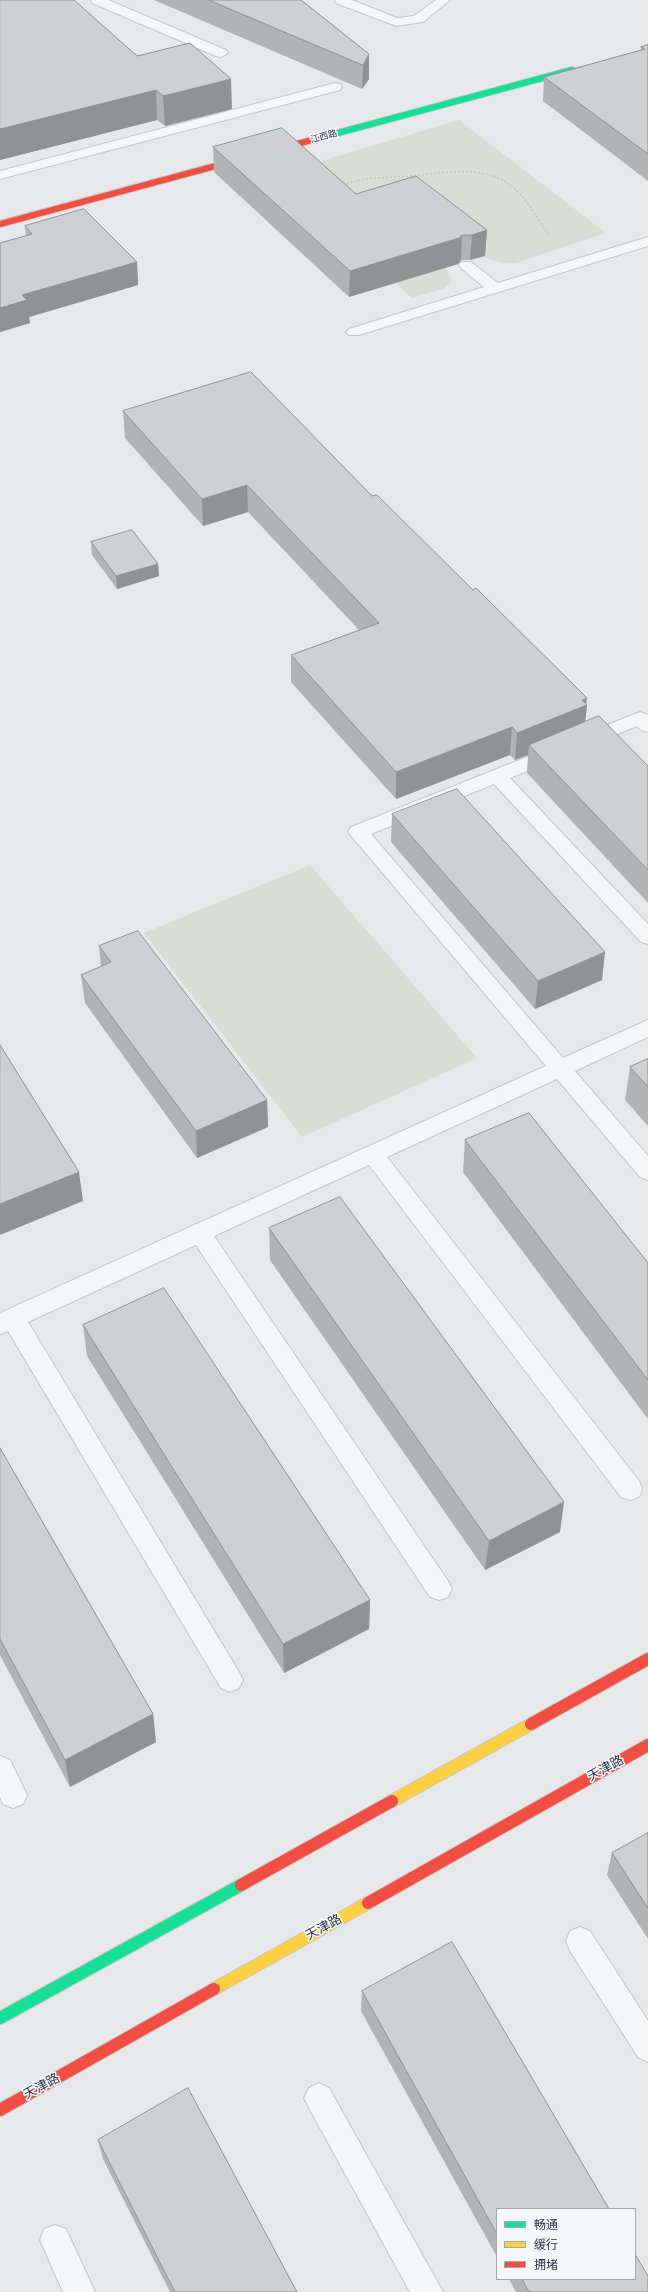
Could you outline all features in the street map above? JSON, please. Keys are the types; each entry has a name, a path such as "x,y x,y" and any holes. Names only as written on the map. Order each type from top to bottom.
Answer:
{"main road":[{"name":"江西路","path":"0,224 579,68"},
{"path":"0,2018 648,1659"},
{"name":"天津路","path":"0,2110 648,1746"}],"lane":[{"path":"97,0 221,53"},
{"path":"341,0 396,22 418,19 444,0"},
{"path":"0,175 335,87"},
{"path":"354,332 648,241"},
{"path":"466,265 495,288"},
{"path":"648,726 640,718 358,832 648,1171"},
{"path":"497,775 648,937"},
{"path":"230,1680 7,1321 648,1028"},
{"path":"373,1154 630,1489"},
{"path":"200,1233 439,1589"},
{"path":"0,1769 13,1795"},
{"path":"580,1941 648,2047"},
{"path":"319,2098 427,2292"},
{"path":"55,2240 80,2292"}],"path":[{"path":"339,188 377,176 411,176 460,171 497,177 511,184 533,210 549,236 578,263"}],"shaded area":[{"path":"459,120 606,233 516,263 503,263 489,259 415,201 452,281 445,288 412,298 395,283 428,273 304,166"},
{"path":"310,865 477,1058 302,1137 144,933"}],"building":[{"path":"0,0 74,0 137,56 190,43 231,79 163,96 156,90 0,129"},
{"path":"209,0 301,0 369,54 363,65"},
{"path":"648,45 648,154 544,77 645,49 641,47"},
{"path":"282,128 356,194 416,176 487,230 472,235 462,235 459,238 350,271 213,147"},
{"path":"84,209 137,262 22,295 27,300 0,308 0,243 32,234 25,226"},
{"path":"251,372 372,496 377,495 473,590 476,588 587,698 582,700 587,705 517,733 512,727 396,772 291,655 379,623 247,485 202,499 123,411"},
{"path":"132,530 158,564 116,576 91,542"},
{"path":"599,716 648,766 648,870 529,745"},
{"path":"457,789 605,952 538,981 392,814"},
{"path":"138,931 267,1100 196,1131 81,975 111,962 99,946"},
{"path":"0,1045 79,1172 0,1204"},
{"path":"648,1059 648,1087 630,1067"},
{"path":"529,1113 648,1263 648,1380 465,1140"},
{"path":"340,1197 564,1502 489,1541 269,1228"},
{"path":"164,1288 370,1600 283,1644 83,1325"},
{"path":"0,1448 153,1714 65,1760 0,1639"},
{"path":"648,1833 648,1908 612,1853"},
{"path":"452,1942 608,2208 496,2208 496,2232 362,1991"},
{"path":"188,2088 297,2292 175,2292 98,2140"},
{"path":"636,2256 648,2276 648,2292 529,2292 523,2280 636,2280"}],"traffic: fast":[{"path":"323,137 572,70"},
{"path":"0,2018 241,1885"}],"traffic: slow":[{"path":"392,1801 531,1724"},
{"path":"214,1989 368,1903"}],"traffic: jam":[{"path":"0,224 323,137"},
{"path":"531,1724 648,1659"},
{"path":"368,1903 648,1745"},
{"path":"241,1885 392,1801"},
{"path":"0,2110 214,1989"}]}
